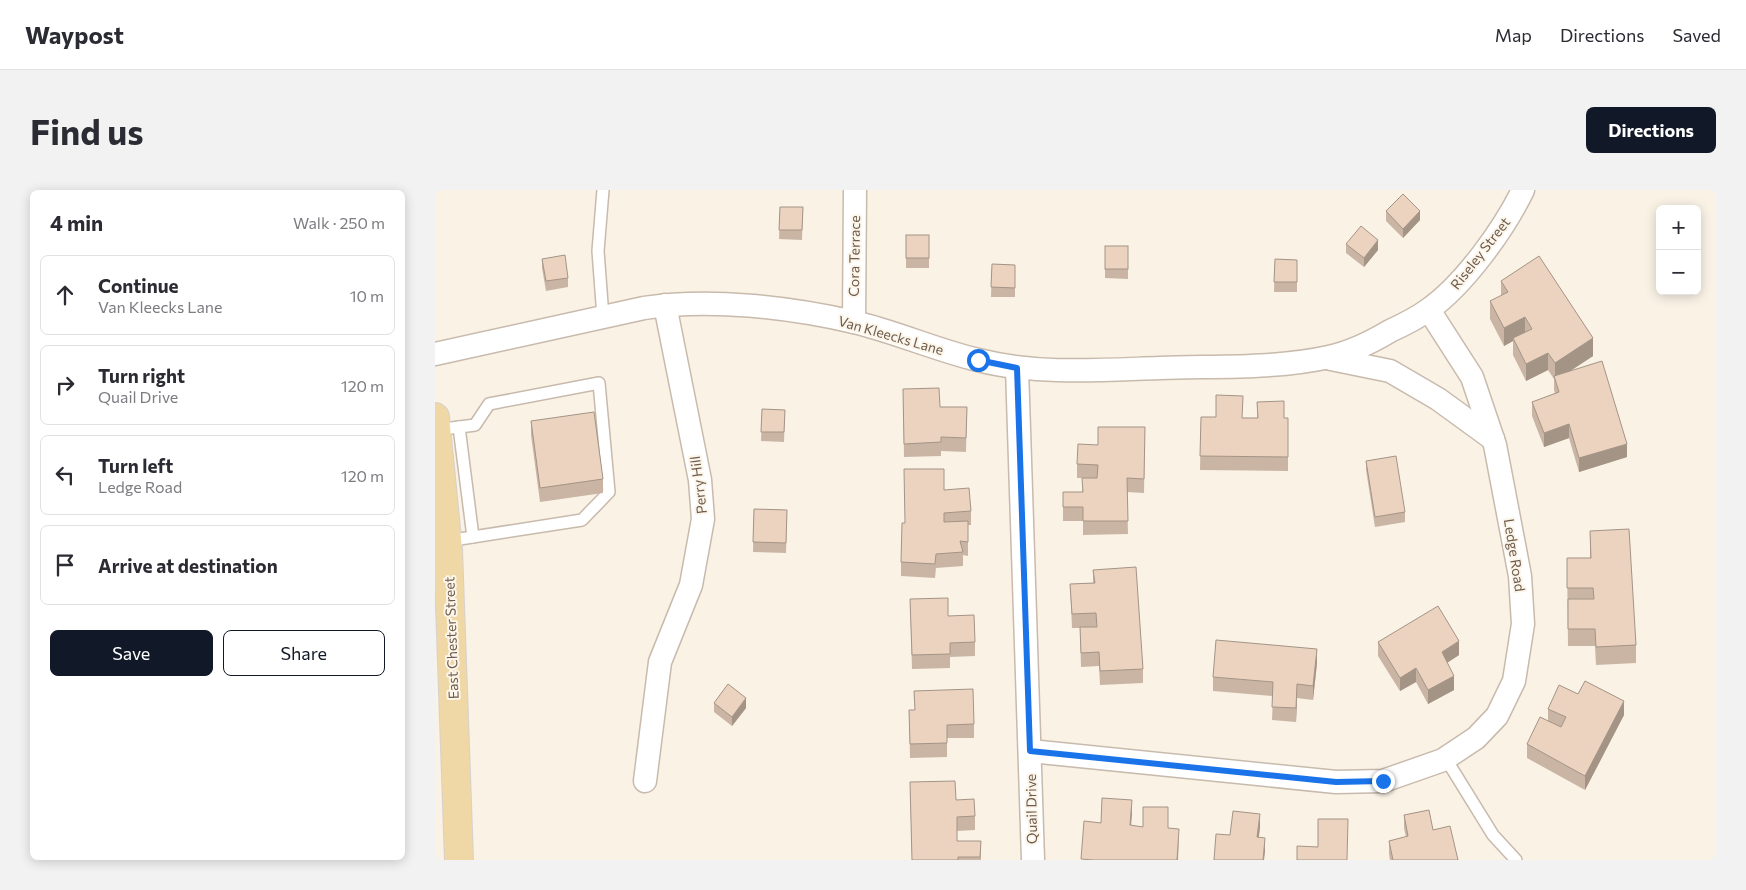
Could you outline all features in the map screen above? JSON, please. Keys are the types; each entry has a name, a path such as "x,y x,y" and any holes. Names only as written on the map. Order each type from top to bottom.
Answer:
{"main road":[{"name":"East Chester Street","path":"443,425 460,539 459,860"}],"street":[{"name":"Cora Terrace","path":"854,322 855,190"},
{"name":"Riseley Street","path":"1429,310 1449,292 1481,255 1514,209 1523,190"},
{"name":"Van Kleecks Lane","path":"435,354 665,305 716,302 854,322 978,360 1017,368 1061,371 1269,364 1327,358 1359,349 1429,310"},
{"name":"Perry Hill","path":"645,781 660,662 691,585 703,519 700,480 665,305"},
{"name":"Ledge Road","path":"1030,751 1336,782 1383,781 1446,759 1476,738 1497,716 1514,681 1523,624 1521,576 1493,439 1472,376 1429,310"},
{"path":"1327,358 1398,375 1438,399 1493,439"},
{"name":"Quail Drive","path":"1017,368 1033,860"}],"lane":[{"path":"603,190 598,251 603,317"},
{"path":"443,425 475,425 489,404 599,383 609,492 583,520 460,539"},
{"path":"1446,759 1493,835 1516,860"}],"building":[{"path":"1403,194 1420,211 1403,229 1386,211"},
{"path":"780,207 803,207 802,230 779,230"},
{"path":"1361,226 1378,240 1364,258 1346,244"},
{"path":"906,235 929,235 929,258 906,258"},
{"path":"1105,246 1128,246 1128,269 1105,269"},
{"path":"565,255 568,278 546,281 542,259"},
{"path":"1539,256 1593,338 1555,363 1548,353 1526,364 1513,338 1532,329 1525,317 1504,328 1490,301 1508,292 1501,281"},
{"path":"1275,259 1297,260 1297,282 1274,282"},
{"path":"992,264 1015,265 1015,288 991,287"},
{"path":"1602,361 1627,444 1579,458 1569,424 1544,433 1532,402 1559,392 1554,376"},
{"path":"939,388 940,407 967,407 966,438 941,437 941,442 904,444 903,389"},
{"path":"1216,395 1243,396 1242,418 1258,418 1257,402 1284,401 1284,418 1288,418 1288,457 1200,456 1201,417 1216,417"},
{"path":"762,409 785,410 784,432 761,432"},
{"path":"594,412 603,479 540,488 531,421"},
{"path":"1098,427 1145,427 1144,479 1127,478 1128,521 1083,521 1083,507 1063,507 1063,492 1083,492 1082,478 1097,478 1098,465 1077,464 1078,444 1098,445"},
{"path":"1396,456 1405,512 1375,517 1366,461"},
{"path":"904,469 944,469 944,490 969,488 971,511 944,513 944,522 968,521 968,542 960,541 963,552 936,554 935,564 901,562 902,523 905,523"},
{"path":"754,509 787,510 786,543 753,542"},
{"path":"1629,529 1636,645 1596,647 1595,629 1568,629 1568,599 1594,599 1593,588 1567,588 1567,558 1591,558 1590,531"},
{"path":"1136,567 1143,669 1100,671 1099,652 1081,653 1080,627 1097,627 1096,613 1072,614 1070,584 1095,583 1093,570"},
{"path":"948,598 948,616 974,615 975,642 950,643 950,654 912,655 910,599"},
{"path":"1438,606 1459,641 1442,652 1454,676 1428,690 1416,668 1400,678 1378,642"},
{"path":"1216,640 1317,649 1313,686 1297,684 1296,708 1272,707 1273,682 1213,677"},
{"path":"1585,681 1624,701 1585,776 1527,744 1540,717 1561,727 1566,717 1548,709 1559,685 1578,694"},
{"path":"728,684 746,698 732,717 714,703"},
{"path":"973,689 974,724 947,725 947,743 910,744 909,710 915,710 914,691"},
{"path":"955,781 956,800 974,799 975,816 957,817 957,841 981,841 980,857 958,857 958,860 912,860 910,782"},
{"path":"1102,798 1132,800 1130,825 1143,827 1143,807 1168,807 1168,828 1179,829 1177,860 1081,859 1084,821 1101,823"},
{"path":"1429,810 1433,830 1450,826 1458,860 1393,860 1389,841 1408,836 1404,815"},
{"path":"1233,811 1260,814 1257,837 1265,838 1263,860 1214,860 1216,834 1230,835"},
{"path":"1318,819 1348,819 1347,860 1297,860 1297,846 1318,847"}],"route":[{"path":"978,360 1017,368 1030,751 1336,782 1383,781"}]}
